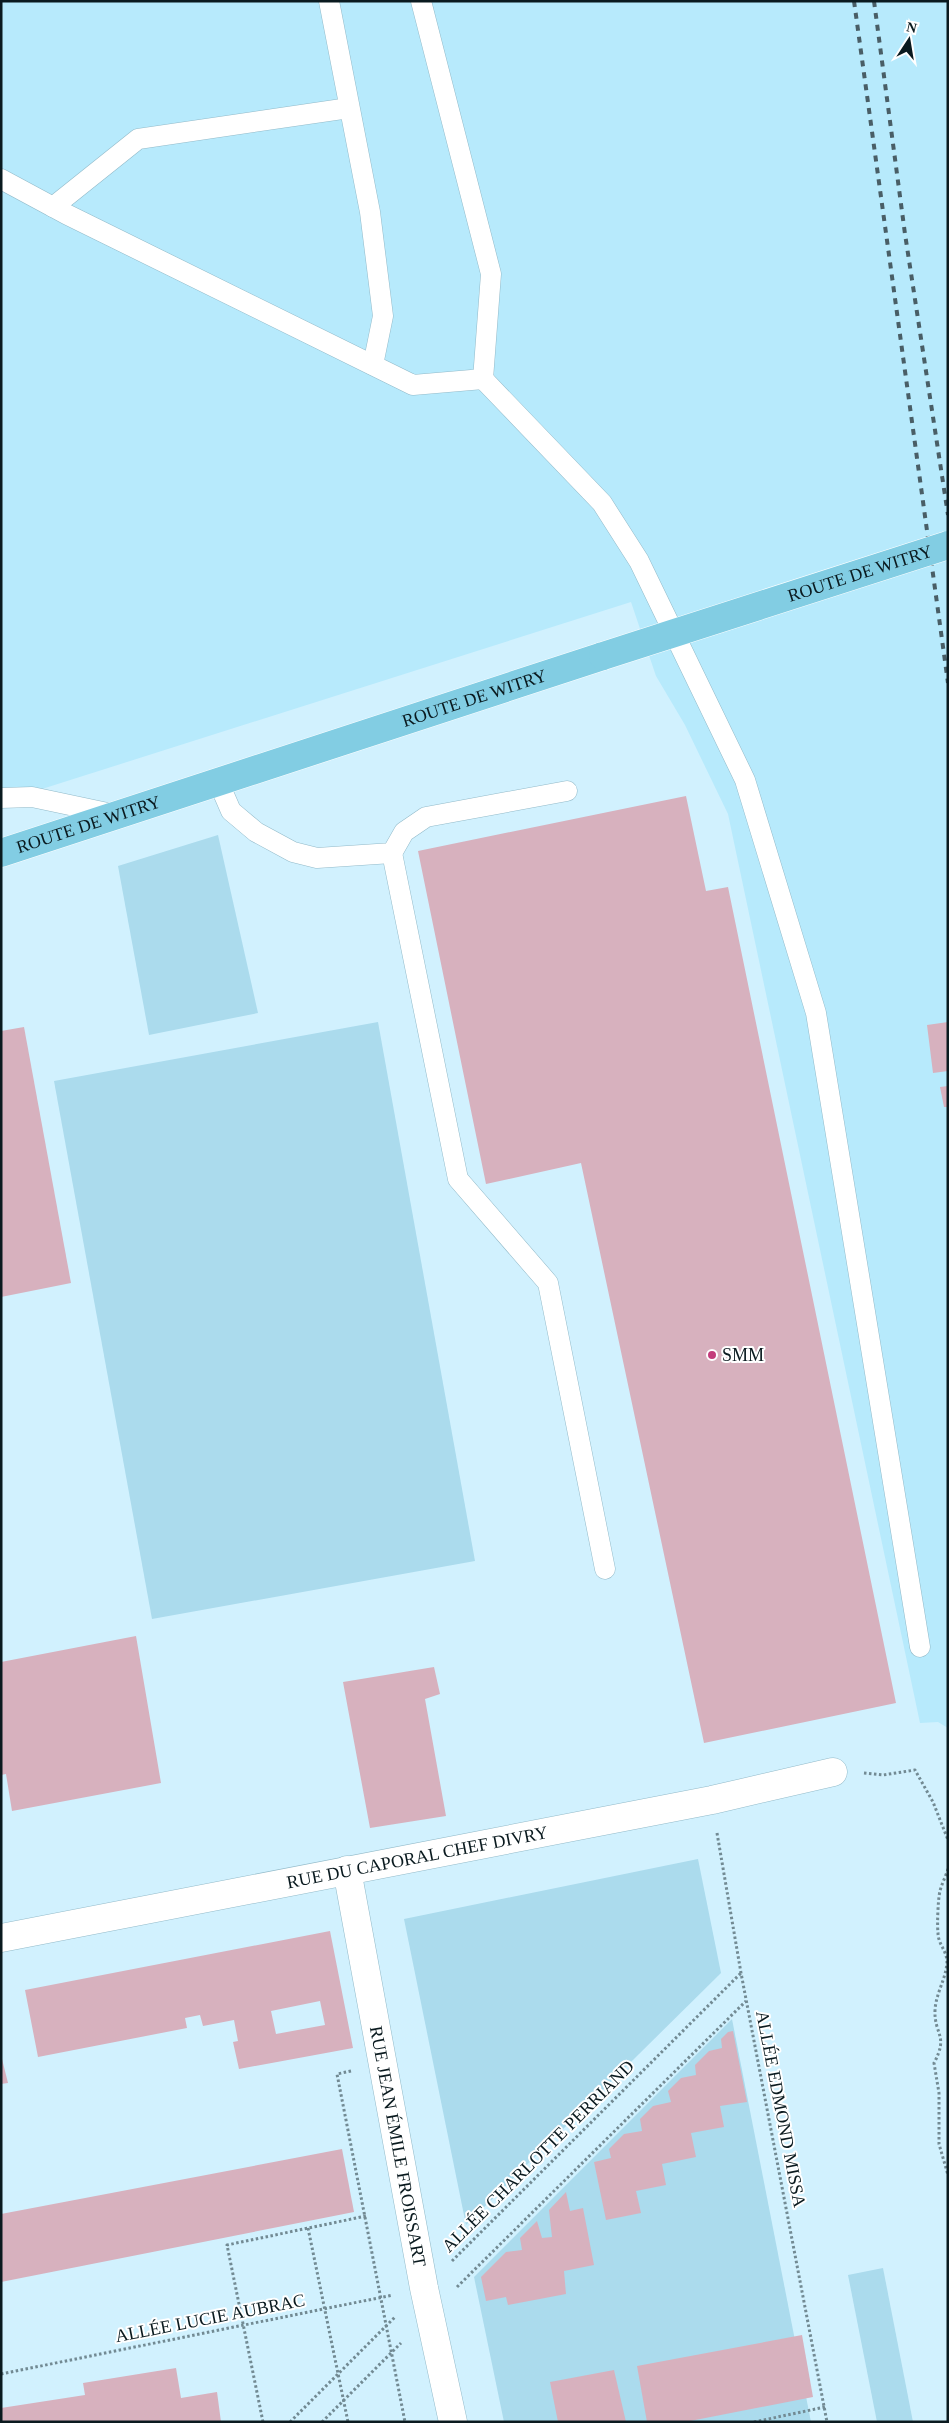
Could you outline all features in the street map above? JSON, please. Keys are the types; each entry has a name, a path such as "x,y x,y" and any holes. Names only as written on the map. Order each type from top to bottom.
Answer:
{"main road":[{"name":"ROUTE DE WITRY","path":"1,853 948,545"}],"street":[{"name":"RUE DU CAPORAL CHEF DIVRY","path":"1,1938 712,1800 833,1772"},
{"name":"RUE JEAN ÉMILE FROISSART","path":"347,1870 424,2288 453,2422"}],"lane":[{"path":"328,1 370,212 383,316 373,365"},
{"path":"421,1 491,274 483,379 602,503 639,561 745,780 816,1013 920,1647"},
{"path":"53,207 138,139 350,108"},
{"path":"1,178 53,207 413,385 483,379"},
{"path":"218,782 231,811 256,832 293,852 317,858 392,853"},
{"path":"567,791 426,817 404,832 392,853 458,1179 548,1283 605,1569"},
{"path":"1,798 32,797 117,815"}],"path":[{"path":"833,1772 883,1775 915,1770 933,1802 948,1840"},
{"name":"ALLÉE EDMOND MISSA","path":"712,1800 740,1973 828,2422"},
{"path":"948,1869 940,1890 938,1908 938,1932 947,1954 947,1964 946,1975 936,1997 935,2013 944,2038 943,2049 934,2064 939,2093 939,2144 948,2175"},
{"name":"ALLÉE CHARLOTTE PERRIAND","path":"290,2422 740,1973"},
{"path":"322,2422 746,2001"},
{"path":"383,2063 337,2074 405,2422"},
{"path":"264,2422 227,2245 366,2216"},
{"path":"308,2228 348,2422"},
{"name":"ALLÉE LUCIE AUBRAC","path":"1,2374 424,2288"},
{"path":"754,2422 824,2406"}],"shaded area":[{"path":"1,1 948,1 948,1728 938,1722 920,1723 728,814 685,725 656,676 631,602 1,802"},
{"path":"218,835 258,1013 149,1035 118,866"},
{"path":"378,1022 475,1561 152,1619 54,1081"},
{"path":"698,1859 721,1973 466,2225 404,1919"},
{"path":"732,2019 811,2422 504,2422 474,2277"},
{"path":"883,2268 913,2422 877,2422 848,2275"}],"building":[{"name":"SMM","path":"686,796 706,891 728,887 896,1703 704,1743 581,1163 486,1184 418,851"},
{"path":"948,1022 948,1071 933,1073 927,1025"},
{"path":"24,1027 71,1283 1,1297 1,1031"},
{"path":"948,1086 948,1107 944,1107 940,1087"},
{"path":"136,1636 161,1783 12,1811 6,1774 1,1775 1,1662"},
{"path":"434,1667 440,1694 425,1699 446,1816 370,1828 343,1682"},
{"path":"330,1931 353,2048 239,2069 233,2042 238,2041 234,2020 203,2026 200,2015 185,2018 187,2028 38,2057 25,1990","holes":["320,2001 325,2025 276,2034 271,2011"]},
{"path":"733,2031 747,2102 720,2106 724,2127 691,2133 696,2157 662,2164 666,2185 636,2191 641,2213 606,2220 594,2162 611,2158 609,2149 624,2134 642,2131 640,2119 653,2106 671,2102 668,2091 681,2078 696,2075 695,2065 709,2051 722,2048 721,2039 728,2032"},
{"path":"1,2055 8,2083 1,2084"},
{"path":"342,2149 354,2212 1,2282 1,2214"},
{"path":"566,2192 570,2211 583,2208 594,2265 564,2271 566,2294 508,2305 506,2297 486,2301 481,2277 506,2252 522,2250 520,2238 537,2221 542,2238 552,2237 549,2210"},
{"path":"802,2335 813,2397 685,2422 647,2422 637,2366"},
{"path":"176,2368 181,2398 217,2392 221,2422 1,2422 1,2408 85,2395 83,2383"},
{"path":"614,2370 626,2422 558,2422 550,2382"}],"railway":[{"path":"854,1 948,683"},
{"path":"874,1 905,234 948,515"}],"place":[{"name":"SMM","path":"712,1355"}]}
